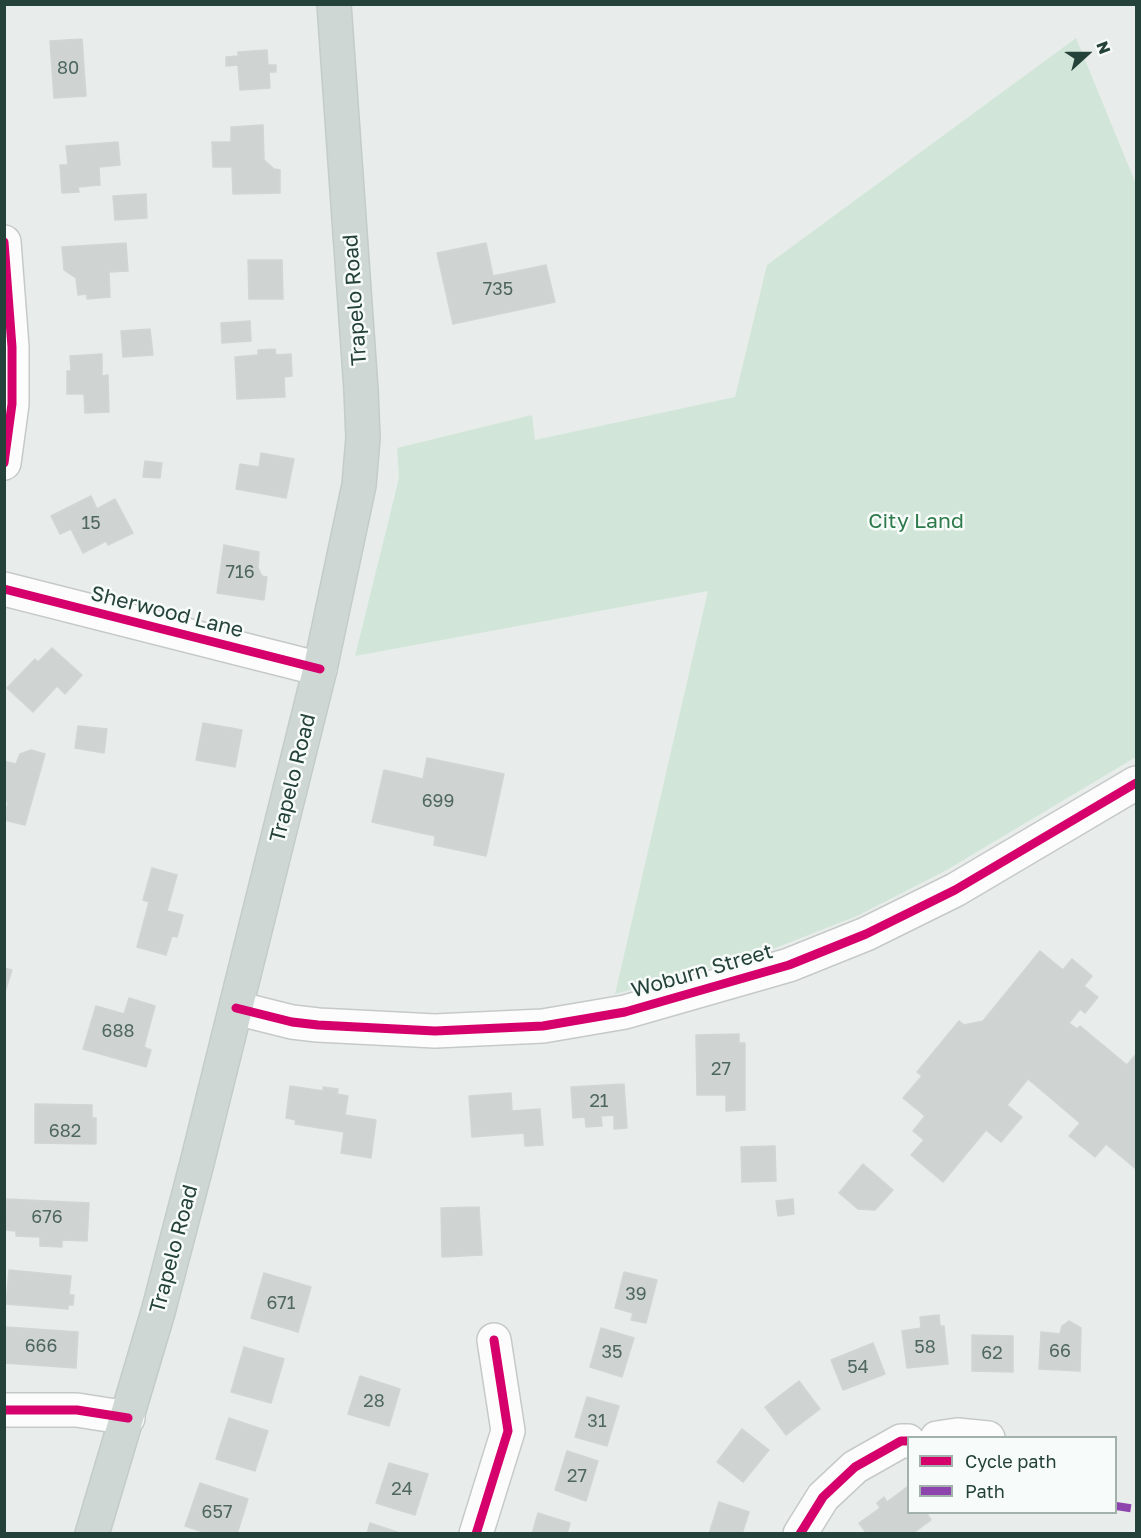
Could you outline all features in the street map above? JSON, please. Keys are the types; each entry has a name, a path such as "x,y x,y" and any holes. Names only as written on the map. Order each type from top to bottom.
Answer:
{"main road":[{"name":"Trapelo Road","path":"92,1533 128,1418 173,1258 320,669 359,485 363,438 334,4"}],"street":[{"path":"4,242 12,347 12,404 4,463"},
{"name":"Sherwood Lane","path":"4,589 320,669"},
{"name":"Woburn Street","path":"236,1008 292,1022 318,1025 435,1030 543,1026 625,1012 789,965 866,934 956,890 1137,783"},
{"path":"476,1533 508,1431 494,1340"},
{"path":"4,1410 77,1410 128,1418"},
{"path":"800,1533 823,1497 855,1467 901,1441 907,1441"}],"green space":[{"name":"City Land","path":"1076,38 1136,184 1136,757 945,871 857,916 755,956 615,994 708,591 355,656 399,478 397,448 532,415 535,440 735,397 767,265"}],"building":[{"path":"82,39 86,96 54,98 50,41"},
{"path":"267,50 268,65 276,65 276,72 269,72 270,88 240,90 238,65 226,66 226,57 238,56 238,52"},
{"path":"263,125 264,160 274,169 280,170 280,193 233,194 232,167 213,167 212,142 231,142 231,127"},
{"path":"118,142 120,165 99,167 100,185 78,187 79,192 62,193 60,165 68,165 66,146"},
{"path":"146,194 147,218 115,220 113,196"},
{"path":"126,243 128,271 109,272 110,297 87,299 87,294 78,295 76,278 64,270 62,247"},
{"path":"486,243 493,276 546,265 555,302 453,324 437,253"},
{"path":"248,260 282,260 283,299 249,299"},
{"path":"250,321 251,341 222,343 221,323"},
{"path":"150,329 153,355 123,357 121,331"},
{"path":"275,349 276,355 291,354 292,376 284,377 285,397 237,399 235,357 258,355 258,350"},
{"path":"102,354 102,376 108,375 109,412 85,413 84,394 67,394 67,371 71,371 70,356"},
{"path":"261,453 294,459 286,498 236,489 240,464 259,467"},
{"path":"145,461 162,463 160,478 143,477"},
{"path":"91,496 97,509 115,499 133,533 108,545 106,541 83,553 71,529 60,534 51,516"},
{"path":"224,545 259,552 258,568 262,576 267,577 264,600 217,593"},
{"path":"52,648 82,675 65,694 57,686 33,712 7,688 35,659 38,662"},
{"path":"203,723 242,730 235,767 196,760"},
{"path":"78,726 107,729 104,753 75,748"},
{"path":"31,750 45,754 25,825 4,820 8,802 4,801 4,761 16,764 20,754"},
{"path":"427,758 504,774 486,856 434,845 435,836 372,822 384,770 423,779"},
{"path":"152,868 177,875 167,911 183,915 177,937 172,936 166,955 137,947 149,902 143,900"},
{"path":"1040,951 1063,970 1072,959 1092,976 1084,986 1098,997 1085,1013 1080,1009 1069,1023 1077,1029 1080,1026 1127,1065 1136,1054 1136,1169 1106,1144 1095,1157 1069,1136 1080,1123 1028,1079 1007,1105 1022,1117 1001,1142 986,1130 943,1182 911,1155 924,1140 913,1131 925,1116 903,1098 922,1076 917,1072 959,1021 964,1025 983,1021"},
{"path":"4,968 12,970 4,995"},
{"path":"129,998 155,1006 144,1047 151,1050 146,1067 83,1049 96,1006 124,1014"},
{"path":"739,1034 739,1043 745,1043 745,1110 726,1111 726,1095 697,1095 696,1035"},
{"path":"624,1084 627,1128 614,1129 614,1115 601,1116 602,1126 586,1127 585,1117 573,1118 571,1087"},
{"path":"290,1086 323,1091 323,1087 338,1089 337,1094 348,1096 345,1115 376,1120 371,1158 341,1153 344,1132 295,1124 296,1120 286,1118"},
{"path":"511,1093 512,1111 540,1109 543,1145 525,1146 524,1133 472,1137 469,1096"},
{"path":"35,1104 92,1105 92,1118 96,1118 96,1144 35,1143"},
{"path":"775,1146 776,1181 742,1182 741,1147"},
{"path":"863,1164 893,1190 875,1210 858,1209 839,1193"},
{"path":"7,1199 89,1203 87,1241 62,1240 62,1247 40,1246 40,1237 16,1236 16,1231 5,1230"},
{"path":"793,1199 794,1214 778,1216 776,1201"},
{"path":"479,1207 482,1255 442,1257 441,1208"},
{"path":"9,1270 71,1276 69,1295 74,1295 73,1305 68,1305 68,1309 6,1304"},
{"path":"624,1272 657,1280 646,1323 631,1320 633,1313 615,1308"},
{"path":"264,1273 311,1287 298,1332 251,1318"},
{"path":"939,1315 940,1326 944,1326 948,1364 907,1368 902,1331 921,1328 920,1317"},
{"path":"1069,1321 1081,1328 1080,1371 1039,1369 1041,1332 1060,1334 1062,1326"},
{"path":"6,1327 78,1332 76,1368 4,1363"},
{"path":"601,1328 634,1338 622,1377 590,1367"},
{"path":"972,1335 1013,1336 1013,1372 972,1371"},
{"path":"873,1343 885,1374 843,1390 831,1360"},
{"path":"244,1347 284,1359 271,1403 231,1392"},
{"path":"360,1376 400,1389 389,1426 348,1414"},
{"path":"799,1381 820,1409 786,1435 765,1407"},
{"path":"587,1397 619,1406 607,1446 575,1437"},
{"path":"229,1418 268,1431 255,1471 216,1459"},
{"path":"742,1429 769,1450 743,1482 717,1462"},
{"path":"567,1451 598,1461 586,1501 555,1490"},
{"path":"389,1463 428,1474 415,1515 376,1503"},
{"path":"200,1483 248,1499 237,1534 209,1534 185,1526"},
{"path":"907,1487 907,1514 927,1514 931,1520 912,1534 867,1534 859,1523 880,1508 877,1503 884,1497 887,1502"},
{"path":"719,1502 749,1512 742,1534 709,1534"},
{"path":"538,1513 570,1523 567,1534 532,1534"},
{"path":"370,1523 403,1534 367,1534"}],"marked path":[{"path":"1117,1506 1136,1509"}],"cycle path":[{"path":"4,242 12,347 12,404 4,463"},
{"path":"4,589 320,669"},
{"path":"236,1008 292,1022 435,1031 543,1026 625,1012 789,965 866,934 955,890 1136,783"},
{"path":"476,1534 508,1431 494,1340"},
{"path":"4,1410 77,1410 128,1418"},
{"path":"800,1534 823,1497 855,1467 901,1441 907,1441"}]}
